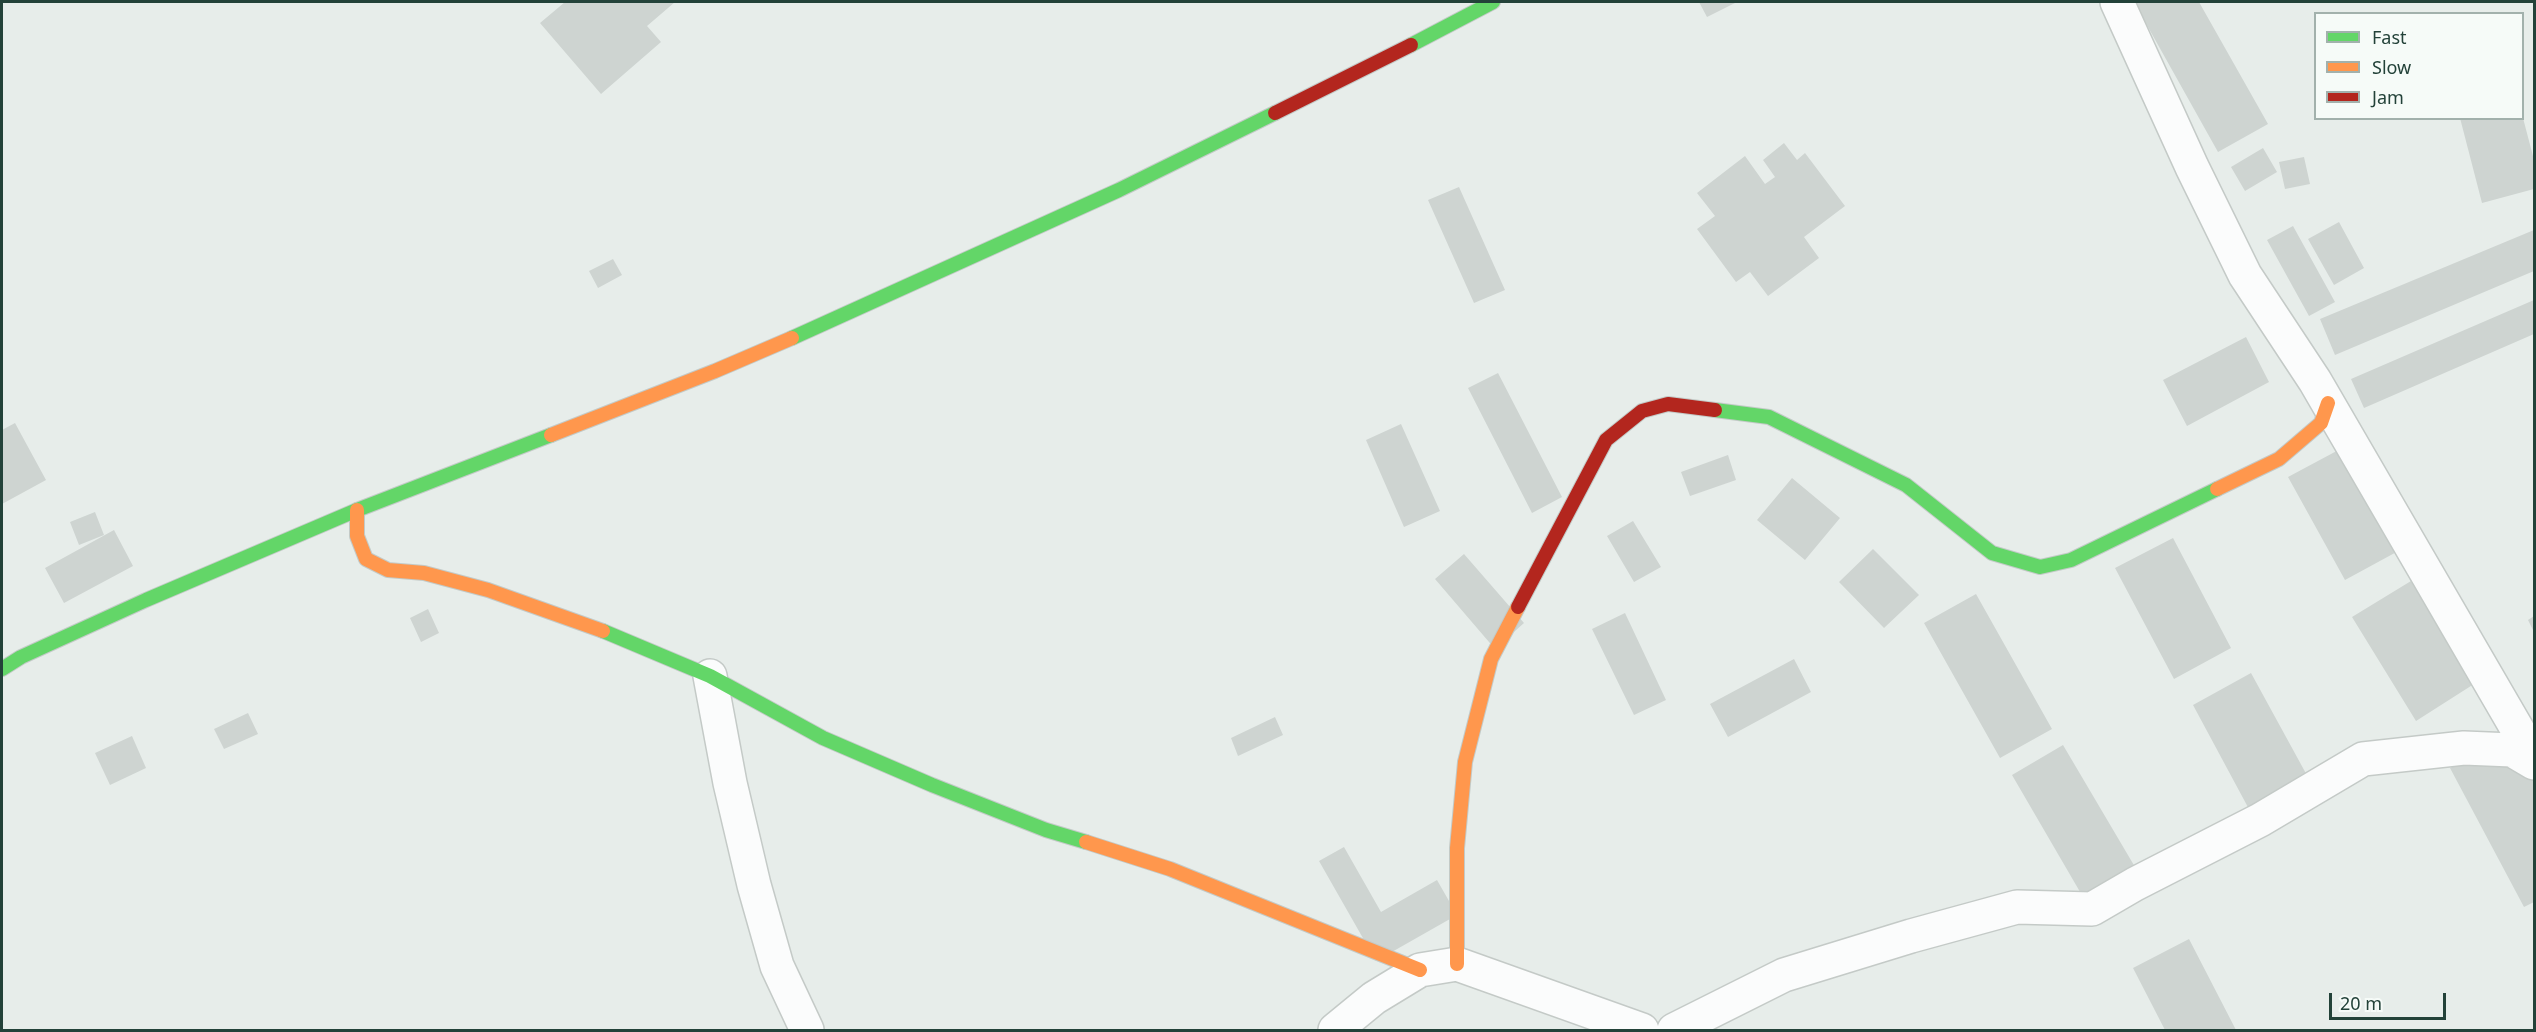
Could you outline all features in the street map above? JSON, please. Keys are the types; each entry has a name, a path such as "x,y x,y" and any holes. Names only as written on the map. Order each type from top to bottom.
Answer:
{"street":[{"path":"2,669 21,657 146,600 357,510 704,375 864,306 1119,190 1425,38 1492,2"},
{"path":"2117,2 2192,167 2245,275 2328,403 2535,758"},
{"path":"1457,964 1457,848 1465,762 1491,659 1606,440 1642,411 1668,404 1769,417 1906,485 1992,553 2040,567 2071,560 2279,459 2321,423 2328,403"},
{"path":"357,510 357,536 366,559 388,570 424,573 488,590 590,625 710,676 823,738 932,785 1046,830 1170,869 1420,970"},
{"path":"710,676 730,783 754,885 777,966 807,1030"},
{"path":"1674,1030 1784,975 1911,936 2017,907 2092,909 2135,884 2260,820 2363,759 2464,748 2512,750 2535,763"},
{"path":"1335,1030 1374,998 1420,970 1457,964 1642,1030"}],"building":[{"path":"565,2 675,2 647,26 661,42 601,94 540,23"},
{"path":"1699,2 1737,2 1707,17"},
{"path":"2134,2 2199,2 2268,124 2218,152"},
{"path":"2461,120 2524,120 2534,160 2534,189 2482,203"},
{"path":"1784,143 1797,160 1805,153 1845,206 1804,237 1819,258 1768,296 1750,272 1736,282 1697,229 1715,216 1697,193 1745,156 1765,184 1775,177 1763,160"},
{"path":"2263,148 2277,172 2245,191 2231,167"},
{"path":"2304,157 2310,184 2285,189 2279,162"},
{"path":"1459,187 1505,290 1474,303 1428,200"},
{"path":"2339,222 2364,268 2334,285 2308,239"},
{"path":"2293,226 2335,302 2309,316 2267,240"},
{"path":"2534,230 2534,271 2335,355 2320,319"},
{"path":"613,259 622,275 598,288 589,271"},
{"path":"2534,300 2534,334 2364,408 2351,379"},
{"path":"2246,337 2269,382 2187,426 2163,380"},
{"path":"1498,373 1562,497 1532,513 1468,388"},
{"path":"15,423 46,480 2,504 2,430"},
{"path":"1401,424 1440,511 1404,527 1366,440"},
{"path":"2346,446 2402,549 2345,580 2288,477"},
{"path":"1728,455 1736,480 1690,496 1681,472"},
{"path":"1792,478 1840,518 1805,560 1757,520"},
{"path":"95,512 104,535 79,545 70,522"},
{"path":"1633,521 1661,567 1634,582 1607,536"},
{"path":"114,530 133,566 64,603 45,568"},
{"path":"2173,538 2231,648 2174,679 2115,568"},
{"path":"1873,549 1919,595 1884,628 1839,582"},
{"path":"1464,554 1524,623 1495,649 1435,579"},
{"path":"2411,581 2474,684 2416,721 2352,617"},
{"path":"1976,594 2052,729 2000,758 1924,623"},
{"path":"428,609 439,633 421,642 410,618"},
{"path":"1625,613 1666,700 1634,715 1592,629"},
{"path":"2534,616 2534,632 2528,620"},
{"path":"1794,659 1811,692 1728,737 1710,704"},
{"path":"2251,673 2309,779 2250,811 2193,705"},
{"path":"248,713 258,734 224,749 214,729"},
{"path":"1275,717 1283,735 1238,756 1231,738"},
{"path":"132,736 146,768 110,785 95,753"},
{"path":"2512,736 2534,779 2534,902 2524,907 2450,768"},
{"path":"2063,745 2135,867 2083,897 2012,775"},
{"path":"1344,847 1381,912 1437,880 1457,915 1376,961 1319,861"},
{"path":"2189,939 2236,1030 2165,1030 2133,968"}],"traffic: fast":[{"path":"1411,45 1493,2"},
{"path":"792,338 1119,190 1275,113"},
{"path":"1715,410 1769,417 1906,485 1992,553 2040,567 2071,560 2217,489"},
{"path":"2,669 21,657 146,600 357,510 551,435"},
{"path":"603,631 710,676 823,738 932,785 1046,830 1086,842"}],"traffic: slow":[{"path":"551,435 715,371 792,338"},
{"path":"2217,489 2279,459 2321,423 2328,403"},
{"path":"357,510 357,536 366,559 388,570 424,573 488,590 603,631"},
{"path":"1457,964 1457,848 1465,762 1491,659 1518,607"},
{"path":"1086,842 1170,869 1420,970"}],"traffic: jam":[{"path":"1275,113 1411,45"},
{"path":"1518,607 1606,440 1642,411 1668,404 1715,410"}]}
